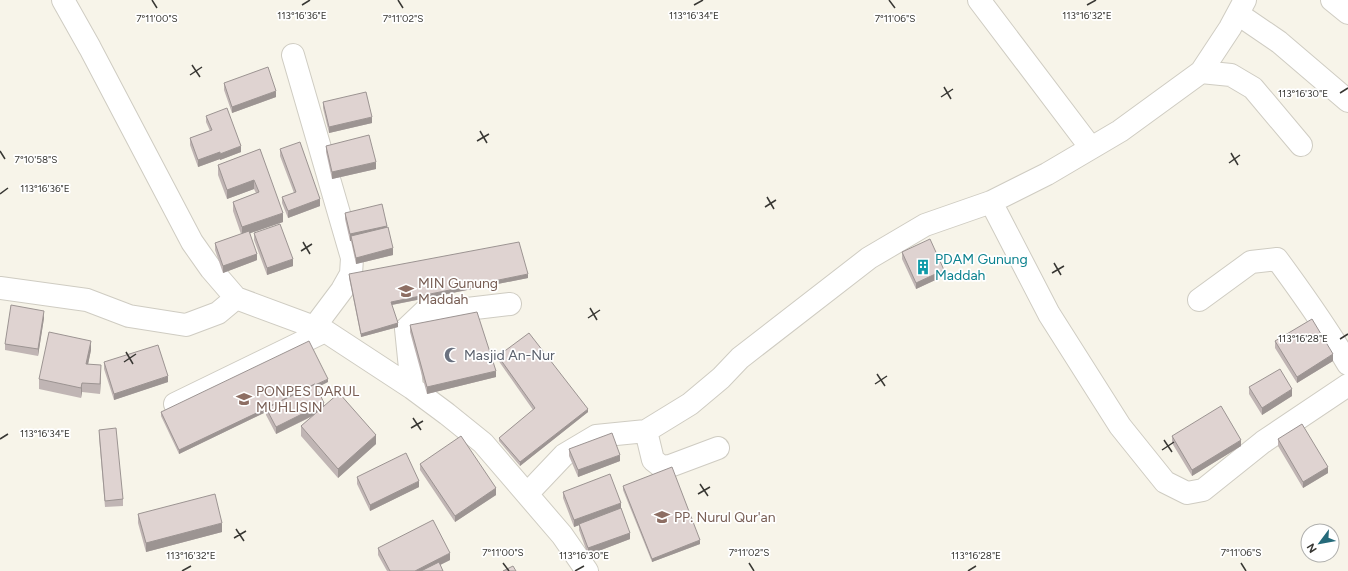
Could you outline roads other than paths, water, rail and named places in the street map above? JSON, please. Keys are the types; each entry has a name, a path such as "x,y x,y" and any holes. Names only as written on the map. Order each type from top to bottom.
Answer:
{"street":[{"path":"63,0 90,48 192,242 211,269 236,298 320,329 412,388 447,414 483,443 562,536 587,571"},
{"path":"979,0 1092,148"},
{"path":"1332,0 1348,13"},
{"path":"527,494 564,455 596,436 646,432 690,404 721,378 740,358 870,258 925,225 991,202 1047,174 1120,131 1201,72 1241,7 1279,42 1348,101"},
{"path":"175,404 320,329 350,274 352,258 293,55"},
{"path":"1201,72 1231,75 1253,88 1301,145"},
{"path":"991,202 1049,314 1120,426 1165,482 1187,493 1203,490 1263,442 1348,385"},
{"path":"1199,300 1251,262 1277,258 1344,349"},
{"path":"0,288 87,300 129,316 186,324 218,313 236,298"},
{"path":"412,388 406,329 425,311 450,311 510,304"},
{"path":"646,432 653,460 662,467 670,466 718,448"}],"place":[{"name":"PDAM Gunung Maddah","path":"923,267"},
{"name":"MIN Gunung Maddah","path":"406,291"},
{"name":"Masjid An-Nur","path":"452,355"},
{"name":"PONPES DARUL MUHLISIN","path":"244,399"},
{"name":"PP. Nurul Qur'an","path":"662,517"}]}
